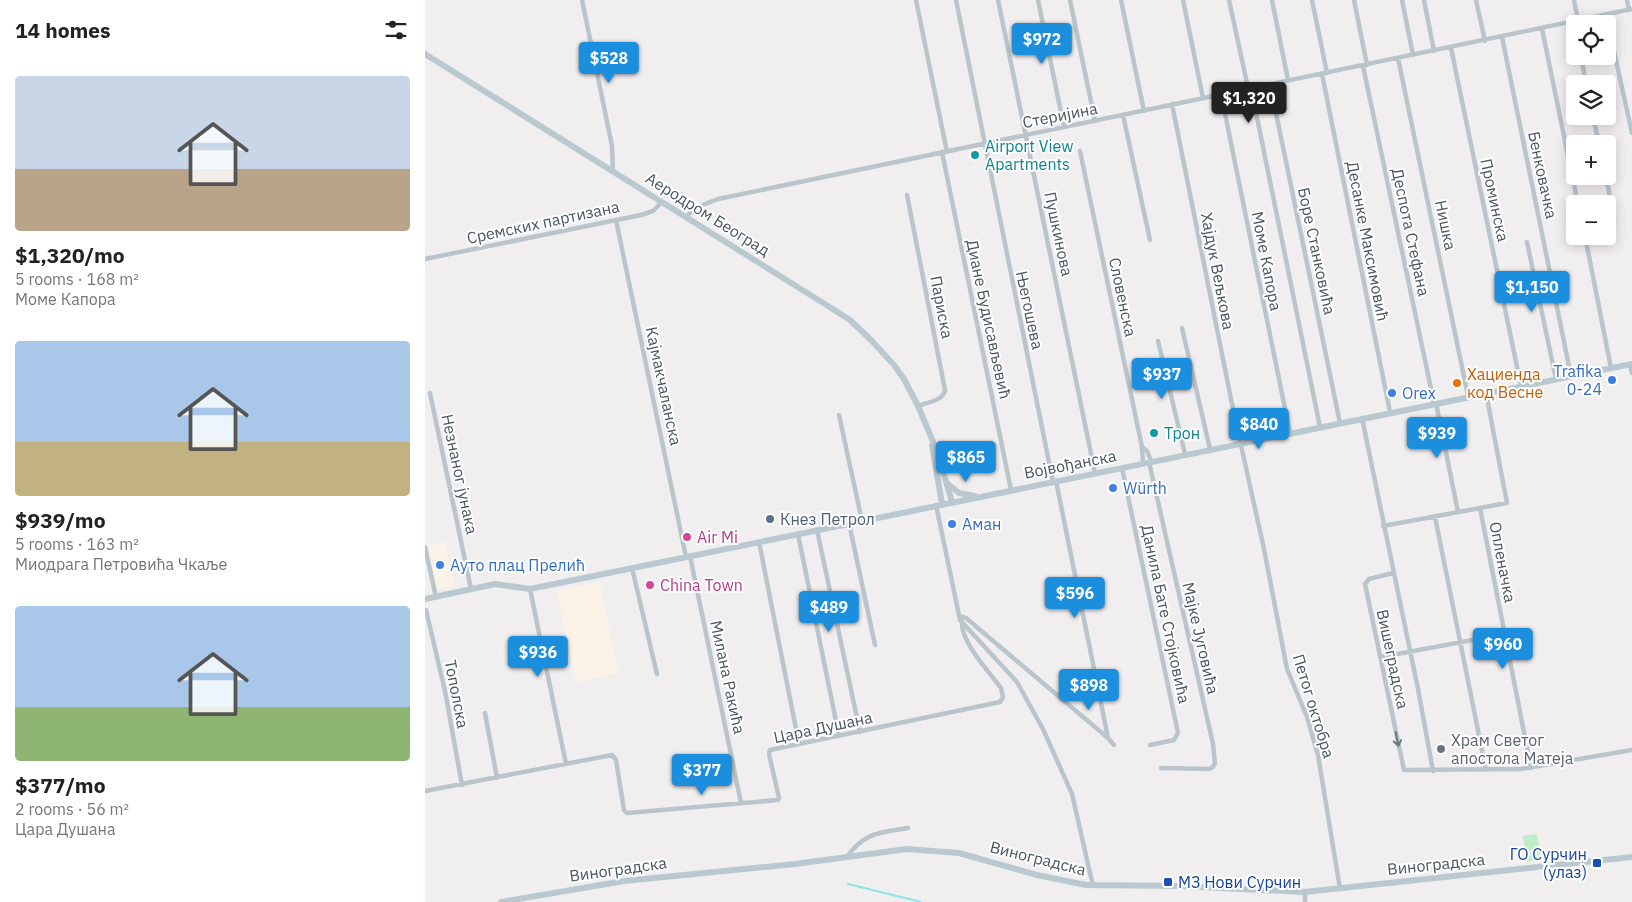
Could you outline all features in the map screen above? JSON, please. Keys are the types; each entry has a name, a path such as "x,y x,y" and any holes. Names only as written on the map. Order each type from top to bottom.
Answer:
{"street":[{"path":"582,0 612,146 613,171"},
{"name":"Диане Будисављевић","path":"916,0 1011,490"},
{"name":"Његошева","path":"956,0 1000,224 1108,738"},
{"name":"Пушкинова","path":"997,0 1095,473"},
{"path":"1038,0 1064,127"},
{"path":"1070,0 1095,121"},
{"path":"1121,0 1143,111"},
{"path":"1183,0 1203,98"},
{"path":"1229,0 1320,427"},
{"path":"1272,0 1288,80"},
{"name":"Десанке Максимовић","path":"1312,0 1390,412"},
{"name":"Деспота Стефана","path":"1354,0 1365,66 1458,512"},
{"path":"1402,0 1413,56"},
{"path":"1423,0 1434,51"},
{"path":"1476,0 1485,41"},
{"path":"1574,0 1575,15"},
{"path":"1627,0 1630,10"},
{"name":"Стеријина","path":"1606,15 1630,10"},
{"name":"Стеријина","path":"686,217 695,208 717,199 1566,24"},
{"path":"1542,29 1576,195"},
{"name":"Бенковачка","path":"1502,37 1571,376"},
{"name":"Проминска","path":"1451,48 1521,386"},
{"name":"Аеродром Београд","path":"425,54 850,320 894,365 918,406 937,452 952,502"},
{"name":"Нишка","path":"1398,58 1468,396"},
{"path":"1616,60 1632,133"},
{"name":"Боре Станковића","path":"1270,84 1340,423"},
{"name":"Моме Капора","path":"1221,94 1290,433"},
{"name":"Хајдук Вељкова","path":"1171,104 1241,443"},
{"path":"1123,115 1150,240"},
{"name":"Словенска","path":"1081,151 1142,447 1148,462"},
{"name":"Париска","path":"907,195 945,390 941,398 918,406"},
{"name":"Сремских партизана","path":"425,259 648,213 662,202"},
{"name":"Кајмакчаланска","path":"616,220 688,556"},
{"path":"1527,242 1556,379"},
{"path":"1587,245 1611,368"},
{"path":"1182,328 1210,449"},
{"path":"1158,341 1185,454"},
{"path":"1631,364 1632,373"},
{"name":"Војвођанска","path":"425,599 495,584 530,589 1631,364"},
{"name":"Незнаног јунака","path":"431,393 471,589"},
{"name":"Опленачка","path":"1383,526 1507,503 1486,393"},
{"path":"839,415 862,521"},
{"name":"Вишеградска","path":"1362,418 1433,771 1403,770 1365,582 1369,579 1393,573"},
{"name":"Аеродром Београд","path":"931,441 939,505"},
{"name":"Петог октобра","path":"1241,443 1287,669 1307,717 1317,754 1329,815 1340,889"},
{"name":"Словенска","path":"1142,447 1147,451 1148,462"},
{"name":"Мајке Југовића","path":"1148,462 1213,744 1215,763 1209,769 1161,768"},
{"name":"Данила Бате Стојковића","path":"1122,468 1178,733 1174,740 1150,745"},
{"path":"947,483 959,493 978,497"},
{"path":"939,505 959,616 962,623 1017,682 1043,729 1072,794 1093,886"},
{"name":"Опленачка","path":"1480,508 1531,768"},
{"path":"1435,517 1486,770"},
{"path":"849,523 875,645"},
{"path":"817,530 860,732"},
{"path":"798,534 839,736"},
{"path":"759,542 799,744"},
{"path":"425,547 436,597"},
{"name":"Милана Ракића","path":"688,556 741,803"},
{"path":"632,568 657,674"},
{"path":"530,589 566,764"},
{"name":"Тополска","path":"426,610 445,691 462,784"},
{"path":"959,616 966,618 1114,745"},
{"name":"Цара Душана","path":"425,791 608,755 614,756 624,810 627,813 778,799 769,751 996,704 1002,700 1003,692 1001,688 966,640 962,623"},
{"path":"1381,657 1505,634"},
{"path":"485,713 497,778"},
{"path":"1433,771 1531,768 1632,750"},
{"path":"846,858 861,840 866,837 908,828"},
{"name":"Виноградска","path":"501,902 614,883 846,858 902,849 941,850 981,858 1037,876 1093,886 1179,886 1305,892 1632,857"},
{"path":"1305,892 1305,902"}],"shaded area":[{"name":"Ауто плац Прелић","path":"445,542 455,586 436,590 426,546"},
{"path":"600,582 618,673 576,682 557,591"}],"green space":[{"path":"1537,834 1541,859 1527,862 1523,836"}],"waterway":[{"path":"848,884 921,902"}],"place":[{"name":"Airport View Apartments","path":"975,155"},
{"name":"Trafika 0-24","path":"1612,380"},
{"name":"Хациенда код Весне","path":"1457,383"},
{"name":"Orex","path":"1392,393"},
{"name":"Трон","path":"1154,433"},
{"name":"Würth","path":"1113,488"},
{"name":"Кнез Петрол","path":"770,519"},
{"name":"Аман","path":"952,524"},
{"name":"Air Mi","path":"687,537"},
{"name":"Ауто плац Прелић","path":"440,565"},
{"name":"China Town","path":"650,585"},
{"name":"Храм Светог апостола Матеја","path":"1441,749"},
{"name":"ГО Сурчин (улаз)","path":"1597,863"},
{"name":"МЗ Нови Сурчин","path":"1168,882"}]}
